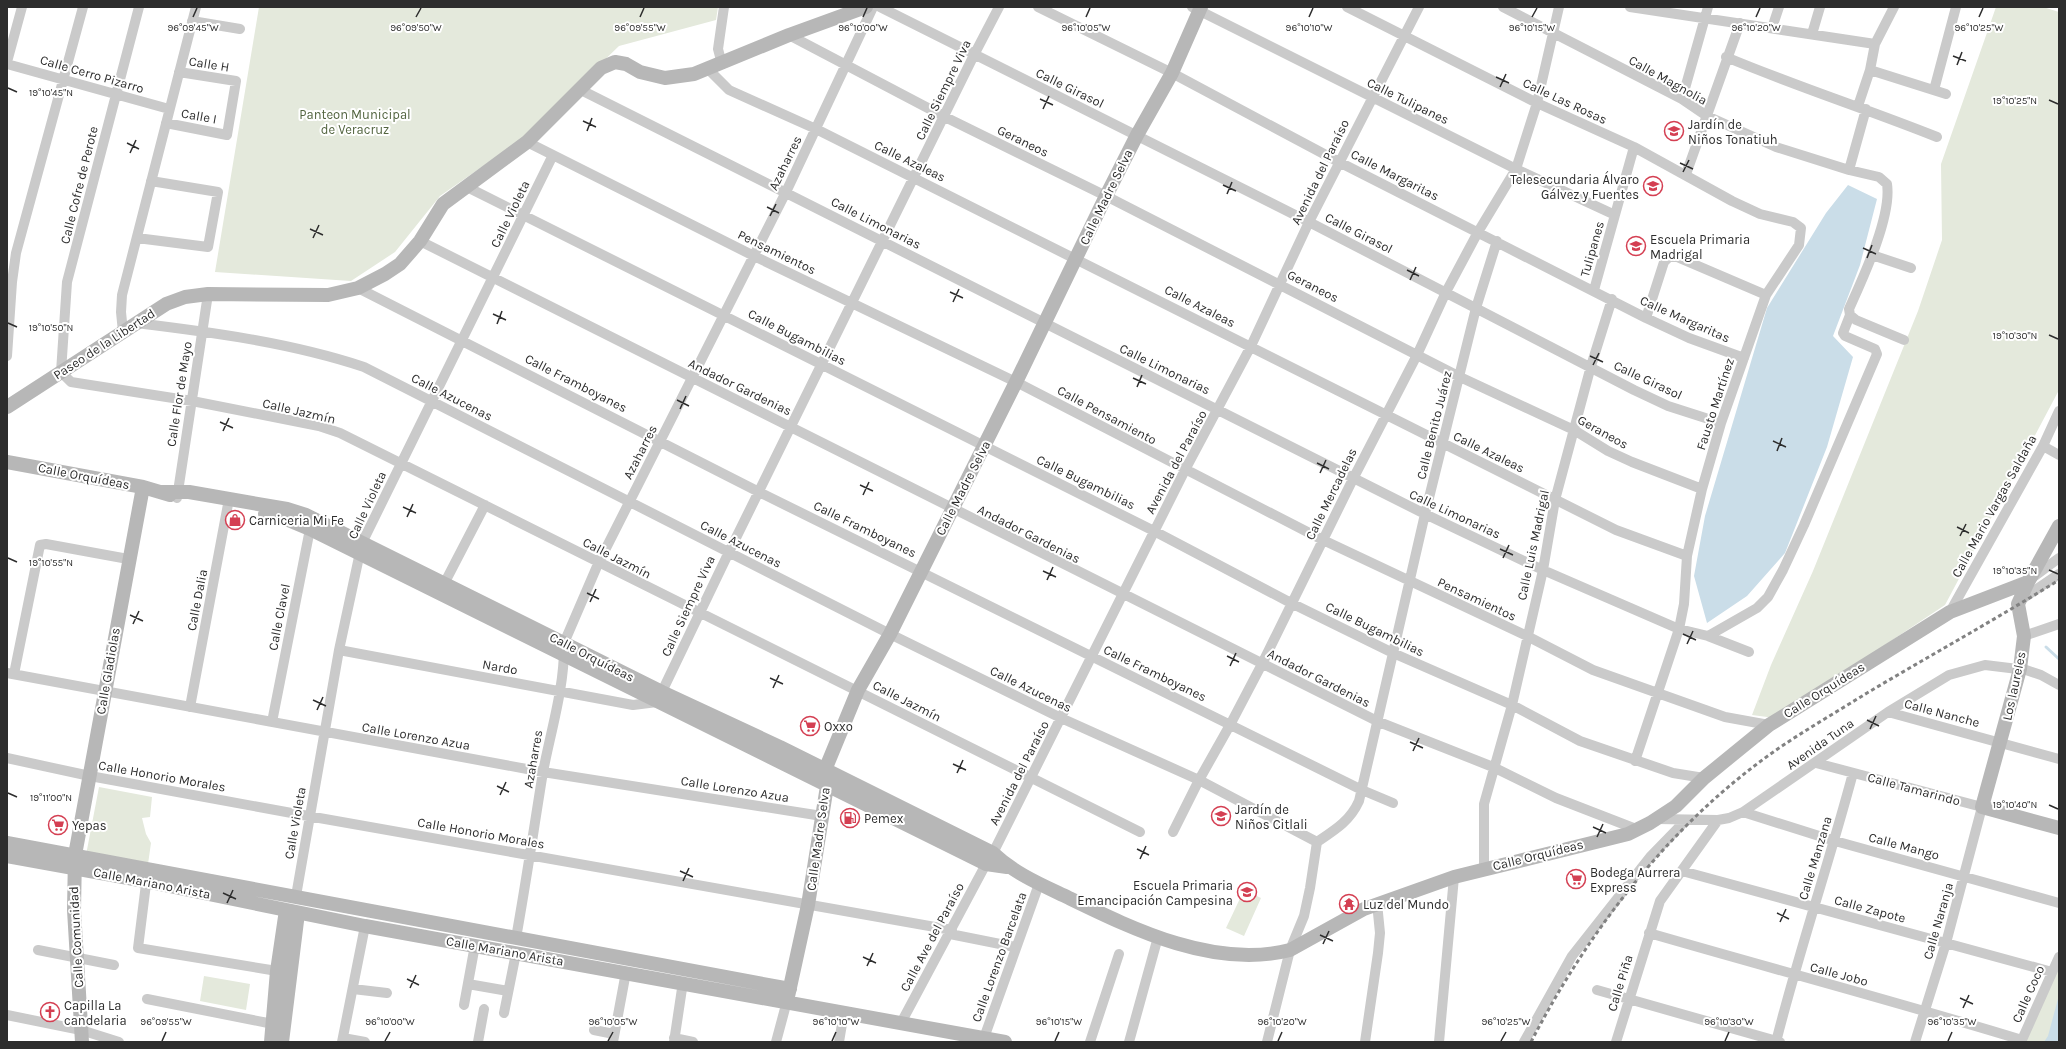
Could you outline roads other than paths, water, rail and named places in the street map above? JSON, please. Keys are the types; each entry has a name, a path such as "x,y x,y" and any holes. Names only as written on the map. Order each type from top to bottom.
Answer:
{"street":[{"path":"7,63 22,7"},
{"path":"7,356 12,282 16,253 82,7"},
{"name":"Calle Cofre de Perote","path":"61,372 67,282 139,7"},
{"path":"123,332 121,312 122,295 196,7"},
{"path":"722,64 718,49 724,7"},
{"name":"Paseo de la Libertad","path":"7,407 166,304 185,297 208,294 328,295 358,288 400,264 420,241 443,204 465,186 527,142 601,68 615,62 626,64 640,72 665,78 694,74 722,64 788,35 866,7"},
{"name":"Azaharres","path":"516,938 559,691 564,649 598,564 786,192 873,7"},
{"name":"Calle Girasol","path":"880,7 1309,222 1591,366 1634,390 1668,406 1721,423"},
{"name":"Calle Siempre Viva","path":"660,697 728,552 760,492 882,241 945,117 974,54 999,7"},
{"name":"Calle Margaritas","path":"1038,7 1172,73 1339,162 1612,299 1646,318 1689,338 1744,358"},
{"name":"Calle Las Rosas","path":"1347,7 1537,103 1634,147 1686,174"},
{"name":"Avenida del Paraíso","path":"989,859 1093,657 1122,595 1185,470 1251,346 1309,222 1371,98 1419,7"},
{"name":"Calle Magnolia","path":"1503,7 1682,99 1707,116 1776,146 1849,170 1879,177 1888,184 1889,197 1872,255 1849,309 1850,315 1843,333 1845,336 1875,348 1877,354 1804,525 1783,570 1768,597 1757,608 1708,636"},
{"name":"Calle Mercadelas","path":"1173,832 1199,780 1262,664 1352,479 1417,355 1446,292 1478,232 1516,169 1537,103 1559,7"},
{"path":"1632,7 1707,12 1740,23 1875,44"},
{"path":"1772,28 1778,7"},
{"path":"1812,34 1820,7"},
{"path":"1849,170 1875,44 1894,7"},
{"path":"1934,90 1956,7"},
{"name":"Calle Madre Selva","path":"788,995 808,905 827,786 825,770 858,690 890,634 920,571 1016,382 1106,196 1137,135 1172,73 1197,8"},
{"name":"Calle Tulipanes","path":"1197,8 1371,98 1516,169 1615,215"},
{"path":"1682,99 1707,12"},
{"path":"192,21 240,29"},
{"path":"1686,174 1726,57 1740,23"},
{"name":"Geraneos","path":"788,35 945,117 1281,284 1460,377 1574,430 1632,462 1702,489"},
{"path":"1726,57 1773,77 1862,108 1937,137"},
{"name":"Calle Cerro Pizarro","path":"7,63 169,110"},
{"name":"Calle Azaleas","path":"708,69 729,90 816,129 1616,530 1687,556"},
{"path":"1870,70 1946,94"},
{"name":"Calle H","path":"179,72 236,81 227,135"},
{"name":"Calle Limonarias","path":"579,89 786,192 1352,479 1543,570 1680,629 1708,636 1749,652"},
{"name":"Calle I","path":"166,123 227,135"},
{"name":"Pensamientos","path":"527,142 754,256 1016,382"},
{"path":"1615,215 1634,147"},
{"name":"Calle Violeta","path":"296,896 308,816 339,650 361,548 400,463 553,155"},
{"name":"Fausto Martínez","path":"1686,174 1753,210 1793,222 1801,228 1799,245 1766,295 1721,423 1702,489"},
{"path":"137,238 208,247 218,192 151,181"},
{"name":"Calle Bugambilias","path":"465,186 723,314 1154,531 1291,603 1393,653 1512,705 1580,742 1635,762 1673,773 1704,778"},
{"name":"Tulipanes","path":"1594,290 1615,215"},
{"name":"Andador Gardenias","path":"420,241 692,378 792,426 1122,595 1378,722 1493,767 1556,798 1636,829"},
{"name":"Calle Benito Juárez","path":"1317,842 1346,821 1356,808 1362,790 1425,514 1476,308 1497,241"},
{"path":"1872,255 1911,268"},
{"path":"1646,318 1664,262 1669,257 1676,257 1766,295"},
{"name":"Calle Framboyanes","path":"358,288 760,492 1362,790 1393,803"},
{"name":"Calle Flor de Mayo","path":"177,495 208,294"},
{"name":"Calle Luis Madrigal","path":"1484,868 1482,814 1493,767 1512,705 1543,570 1555,500 1591,366 1612,299"},
{"path":"1850,315 1856,320 1904,340"},
{"name":"Calle Azucenas","path":"136,323 202,331 335,358 364,367 890,634 1061,718 1199,780 1317,842"},
{"name":"Calle Jazmín","path":"61,372 71,382 192,401 318,426 340,434 485,505 598,564 699,614 858,690 1140,832"},
{"name":"Calle Pensamiento","path":"1016,382 1185,470"},
{"name":"Calle Mario Vargas Saldaña","path":"1950,612 2043,446 2059,412"},
{"path":"2043,446 2059,455"},
{"name":"Calle Orquídeas","path":"7,462 143,487 177,495 189,492 229,503 287,509 311,523 660,697 777,753 825,770 989,859"},
{"name":"Pensamientos","path":"1185,470 1323,540 1409,582 1527,636 1593,670 1725,716 1769,725"},
{"name":"Calle Gladiolas","path":"74,862 128,559 143,487"},
{"path":"1635,762 1680,629 1684,604 1687,556 1702,489"},
{"name":"Calle Dalia","path":"190,707 229,503"},
{"path":"444,584 485,505"},
{"name":"Calle Clavel","path":"272,722 311,523"},
{"name":"Los laureles","path":"1982,806 2001,742 2020,669 2024,636 2018,604 2022,599 2028,582 2059,526"},
{"path":"11,673 40,544 128,559"},
{"name":"Calle Orquídeas","path":"361,548 444,584 564,649"},
{"path":"2028,582 2059,558"},
{"path":"2022,599 2059,574"},
{"name":"Calle Orquídeas","path":"777,753 827,786 1007,867 1101,914 1158,937 1197,949 1219,953 1262,954 1290,950 1377,903 1454,877 1484,868 1628,834 1657,819 1676,806 1704,778 1769,725 1950,612 2028,582"},
{"path":"2024,636 2059,624"},
{"name":"Nardo","path":"339,650 633,705 660,697"},
{"name":"Avenida Tuna","path":"1657,819 1718,820 1729,818 1743,812 1888,712 1949,675 1985,665 2020,669 2041,675 2059,685"},
{"name":"Calle Lorenzo Azua","path":"11,673 324,733 544,772 822,816"},
{"name":"Calle Nanche","path":"1888,712 2059,759"},
{"name":"Calle Honorio Morales","path":"7,758 90,776 808,905 951,932 1015,947"},
{"name":"Calle Tamarindo","path":"1816,763 1982,806 2059,828"},
{"name":"Calle Manzana","path":"1777,1042 1792,975 1835,841 1853,773"},
{"name":"Calle Naranja","path":"1916,1042 1924,1010 1946,943 1982,806"},
{"name":"Calle Mango","path":"1743,812 1835,841 2059,903"},
{"path":"1524,1042 1572,956 1650,857 1686,820"},
{"path":"1649,933 1660,901 1718,820"},
{"path":"1268,1042 1290,950 1304,916 1317,842"},
{"name":"Calle Mariano Arista","path":"7,843 74,862"},
{"name":"Calle Mariano Arista","path":"7,856 74,862 147,875 296,896 516,938 788,995 844,1012 1005,1042"},
{"name":"Calle Ave del Paraíso","path":"901,1023 989,859"},
{"name":"Calle Comunidad","path":"74,862 81,1036"},
{"name":"Calle Zapote","path":"1682,871 2052,972"},
{"path":"147,875 138,948 277,971"},
{"name":"Calle Mariano Arista","path":"147,875 292,911 365,926 683,982 788,995"},
{"path":"1439,1042 1454,877"},
{"name":"Calle Lorenzo Barcelata","path":"984,1038 1015,947 1039,884"},
{"path":"1365,1042 1380,933 1377,903"},
{"path":"270,1042 273,1024 277,971 292,911"},
{"path":"282,1042 292,911"},
{"path":"365,926 343,1040 365,1042"},
{"name":"Calle Jobo","path":"1649,933 1792,975 1924,1010 2022,1041"},
{"name":"Calle Piña","path":"1616,1042 1649,933"},
{"path":"1129,1042 1158,937"},
{"path":"464,1006 475,945"},
{"path":"38,950 114,965"},
{"path":"504,1013 516,952"},
{"path":"1090,1042 1119,954"},
{"name":"Calle Coco","path":"2022,1041 2059,957"},
{"path":"594,1030 614,1038 626,972"},
{"path":"683,982 674,1040 693,1042"},
{"path":"468,984 508,991"},
{"path":"353,989 387,993"},
{"path":"1597,990 1777,1042"},
{"path":"776,1042 788,995"},
{"path":"147,999 273,1024"},
{"path":"478,1042 484,1009"},
{"path":"839,1042 844,1012"},
{"path":"7,1016 81,1036 119,1042"}],"water":[{"path":"1848,185 1877,199 1860,265 1833,336 1853,357 1827,447 1785,553 1747,596 1707,623 1694,576 1705,516 1767,308 1826,213"},
{"path":"2059,995 2059,1042 2044,1042 2048,1036"}],"waterway":[{"path":"2046,647 2059,659"}],"railway":[{"path":"1531,1042 1554,1000 1607,918 1669,843 1703,809 1740,777 1800,734 2059,580"}],"place":[{"name":"Jardín de Niños Tonatiuh","path":"1674,131"},
{"name":"Telesecundaria Álvaro Gálvez y Fuentes","path":"1653,186"},
{"name":"Escuela Primaria Madrigal","path":"1636,246"},
{"name":"Carniceria Mi Fe","path":"235,520"},
{"name":"Oxxo","path":"810,726"},
{"name":"Jardín de Niños Citlali","path":"1221,816"},
{"name":"Pemex","path":"850,818"},
{"name":"Yepas","path":"58,825"},
{"name":"Bodega Aurrera Express","path":"1576,879"},
{"name":"Escuela Primaria Emancipación Campesina","path":"1247,892"},
{"name":"Luz del Mundo","path":"1349,904"},
{"name":"Capilla La candelaria","path":"50,1012"}],"park label":[{"name":"Panteon Municipal de Veracruz","path":"355,122"}]}
